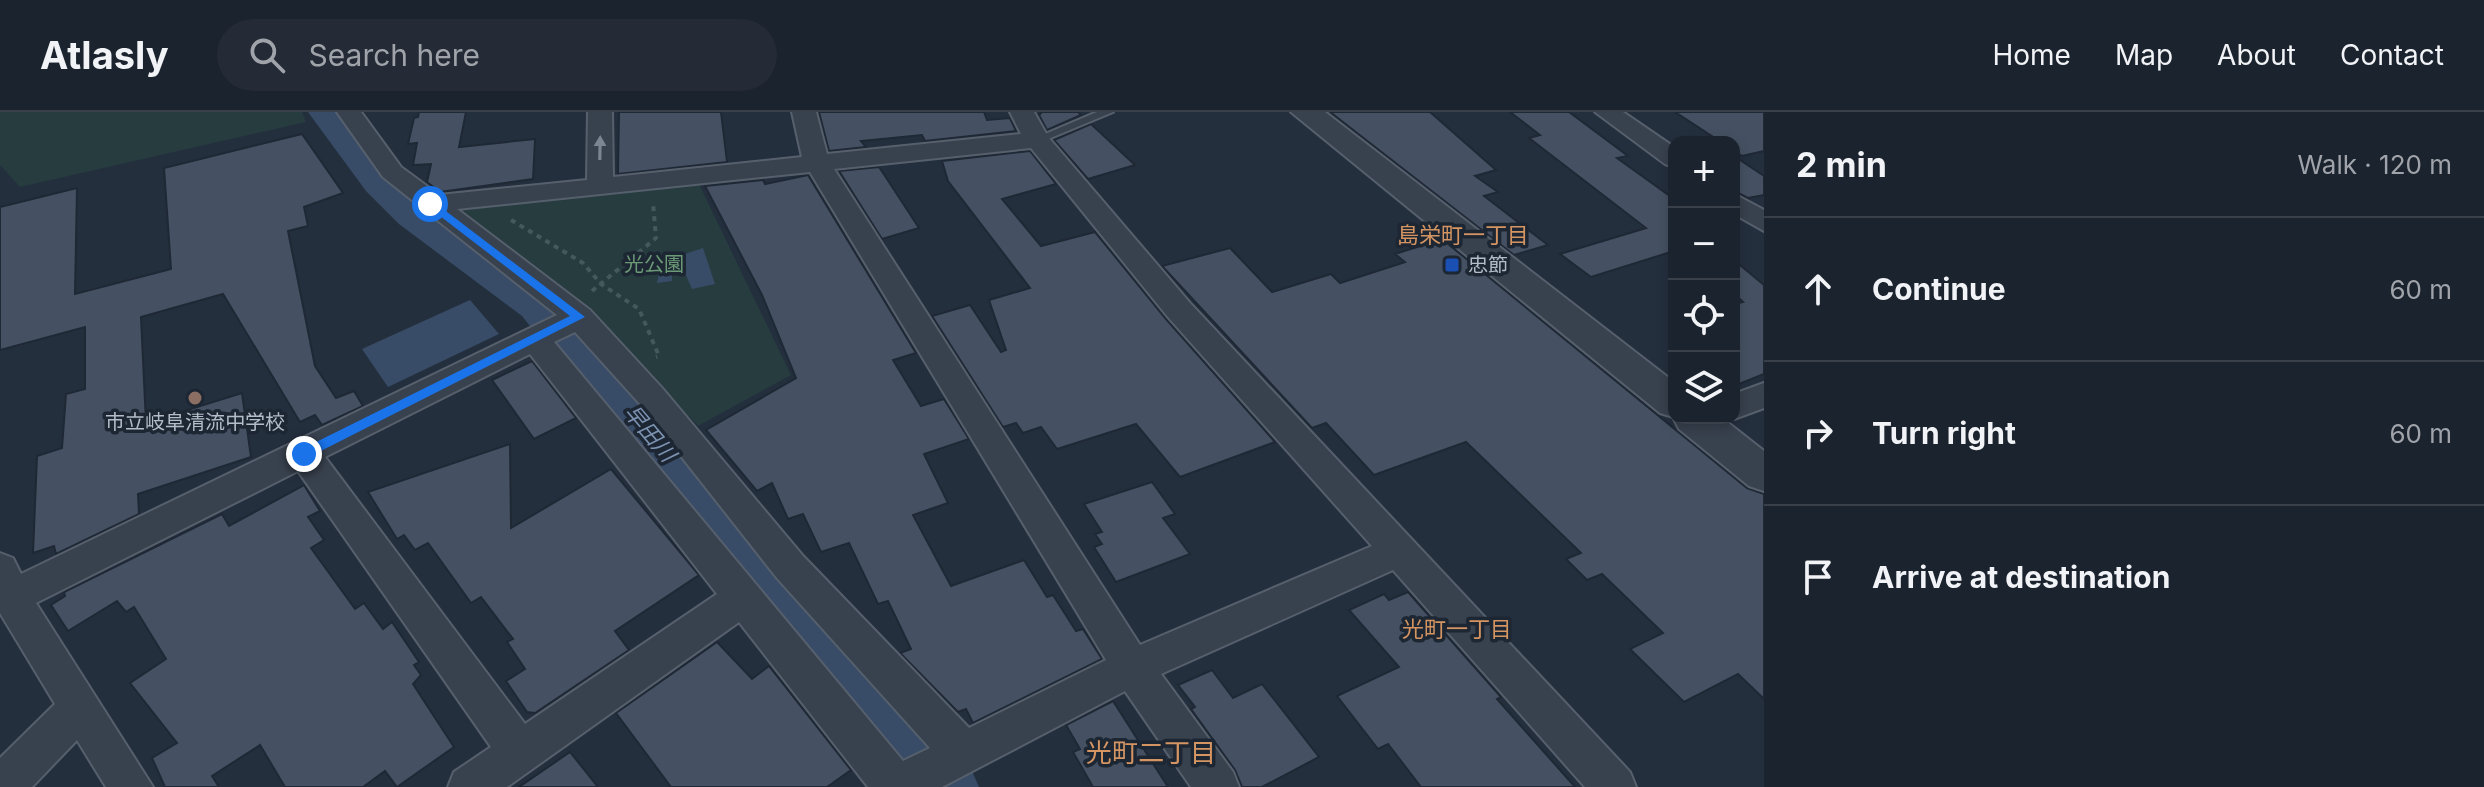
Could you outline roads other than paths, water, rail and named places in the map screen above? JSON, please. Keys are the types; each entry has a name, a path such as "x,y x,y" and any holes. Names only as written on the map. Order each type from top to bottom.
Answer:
{"street":[{"path":"349,112 392,172 462,228 559,325 744,597 900,786 1132,667 1397,552"},
{"path":"600,112 600,185"},
{"path":"804,112 816,161 1132,667 1217,787"},
{"path":"1022,112 1037,140 1179,310 1614,787"},
{"path":"1306,112 1668,388"},
{"path":"1607,112 1668,155"},
{"path":"430,204 1037,140"},
{"path":"1740,206 1764,223"},
{"path":"559,325 629,372 790,567 957,759"},
{"path":"131,787 6,583 304,454 559,325"},
{"path":"1740,402 1764,395"},
{"path":"1712,424 1764,474"},
{"path":"304,454 520,753"},
{"path":"470,787 744,597"},
{"path":"2,787 80,708"}],"lane":[{"path":"1037,140 1107,112"}],"water":[{"path":"703,248 715,284 692,289 684,271 679,272 677,268 672,269 672,281 657,283 662,257 673,258"},
{"path":"470,300 499,334 388,387 362,349"}],"waterway":[{"name":"早田川","path":"329,112 382,181 416,214 541,304 883,712 940,787"}],"place":[{"name":"忠節","path":"1452,265"},
{"name":"市立岐阜清流中学校","path":"195,398"}],"district":[{"name":"島栄町一丁目","path":"1463,235"},
{"name":"光町一丁目","path":"1457,629"},
{"name":"光町二丁目","path":"1151,752"}],"park label":[{"name":"光公園","path":"654,264"}]}
